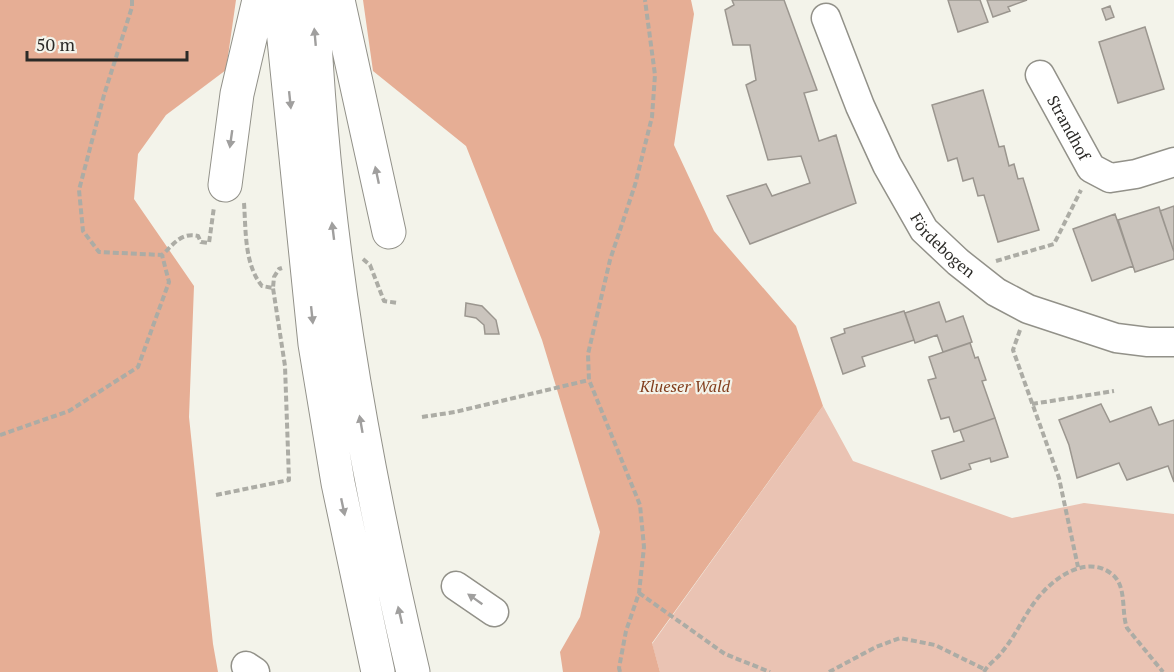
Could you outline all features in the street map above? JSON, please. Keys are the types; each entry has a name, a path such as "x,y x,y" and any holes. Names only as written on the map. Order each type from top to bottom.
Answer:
{"highway":[{"path":"220,191 237,94 259,0"},
{"path":"280,0 315,344 338,483 378,672"},
{"path":"313,0 326,176 345,336 370,481 413,672"},
{"path":"338,0 389,232"}],"street":[{"name":"Fördebogen","path":"826,18 860,106 887,165 924,230 996,292 1028,309 1116,338 1174,342"},
{"name":"Strandhof","path":"1040,75 1091,168 1110,178 1136,174 1174,162"},
{"path":"456,586 494,612"}],"path":[{"path":"132,0 132,7 104,95 79,190 83,231 99,252 162,255 180,237 189,234 198,236 201,242 209,243 220,191 243,187 250,265 254,276 262,286 273,288"},
{"path":"620,672 626,631 639,593 644,547 640,505 589,380 588,354 610,260 635,185 652,117 655,75 645,0"},
{"path":"968,270 1054,244 1091,168"},
{"path":"0,435 69,411 138,367 169,282 162,255"},
{"path":"362,258 370,265 384,300 398,303"},
{"path":"216,495 289,480 285,366 273,288 274,277 279,269 285,267"},
{"path":"1028,309 1013,350 1059,478 1078,567"},
{"path":"422,417 455,412 589,380"},
{"path":"1032,404 1114,391"},
{"path":"829,672 876,647 900,638 936,645 984,671 1002,652 1044,590 1078,567 1098,567 1114,576 1120,586 1127,628 1163,672"},
{"path":"639,593 725,654 770,672"}],"shaded area":[{"path":"823,406 853,461 1012,518 1084,503 1174,514 1174,672 660,672 652,644"}],"green space":[{"path":"0,0 236,0 226,70 166,115 138,154 134,199 194,286 189,417 213,644 218,672 0,672"},
{"name":"Klueser Wald","path":"363,0 691,0 694,14 674,145 714,231 796,326 823,406 652,643 660,672 563,672 560,652 580,617 600,532 542,340 466,146 373,71"}],"building":[{"path":"732,0 784,0 817,90 804,93 819,141 836,135 856,203 750,244 727,196 766,184 772,196 810,183 801,156 768,160 746,85 756,80 750,45 733,45 725,10 734,5"},
{"path":"948,0 980,0 988,22 958,32"},
{"path":"987,0 1027,0 1008,7 1010,11 993,17"},
{"path":"1110,6 1114,17 1106,20 1102,9"},
{"path":"1145,27 1164,89 1118,103 1099,42"},
{"path":"983,90 999,147 1004,146 1009,166 1014,164 1018,179 1023,178 1039,230 998,242 984,195 978,196 973,178 963,181 957,158 948,161 932,105"},
{"path":"1174,206 1174,252 1160,211"},
{"path":"1159,207 1174,252 1174,259 1135,272 1118,220"},
{"path":"1115,214 1133,266 1092,281 1073,229"},
{"path":"939,302 946,322 963,316 972,342 943,352 937,335 915,343 905,313"},
{"path":"466,303 482,306 496,320 499,334 485,334 484,325 476,318 465,316"},
{"path":"904,311 914,340 862,357 865,366 843,374 831,338 845,333 844,329"},
{"path":"970,343 986,380 982,381 995,418 954,432 949,417 941,419 928,380 936,378 929,357"},
{"path":"1101,404 1110,422 1151,407 1159,425 1174,420 1174,482 1168,466 1127,480 1119,463 1077,478 1069,445 1059,420"},
{"path":"995,418 1008,457 991,462 990,458 969,464 971,469 941,479 932,451 964,441 960,430"}]}
